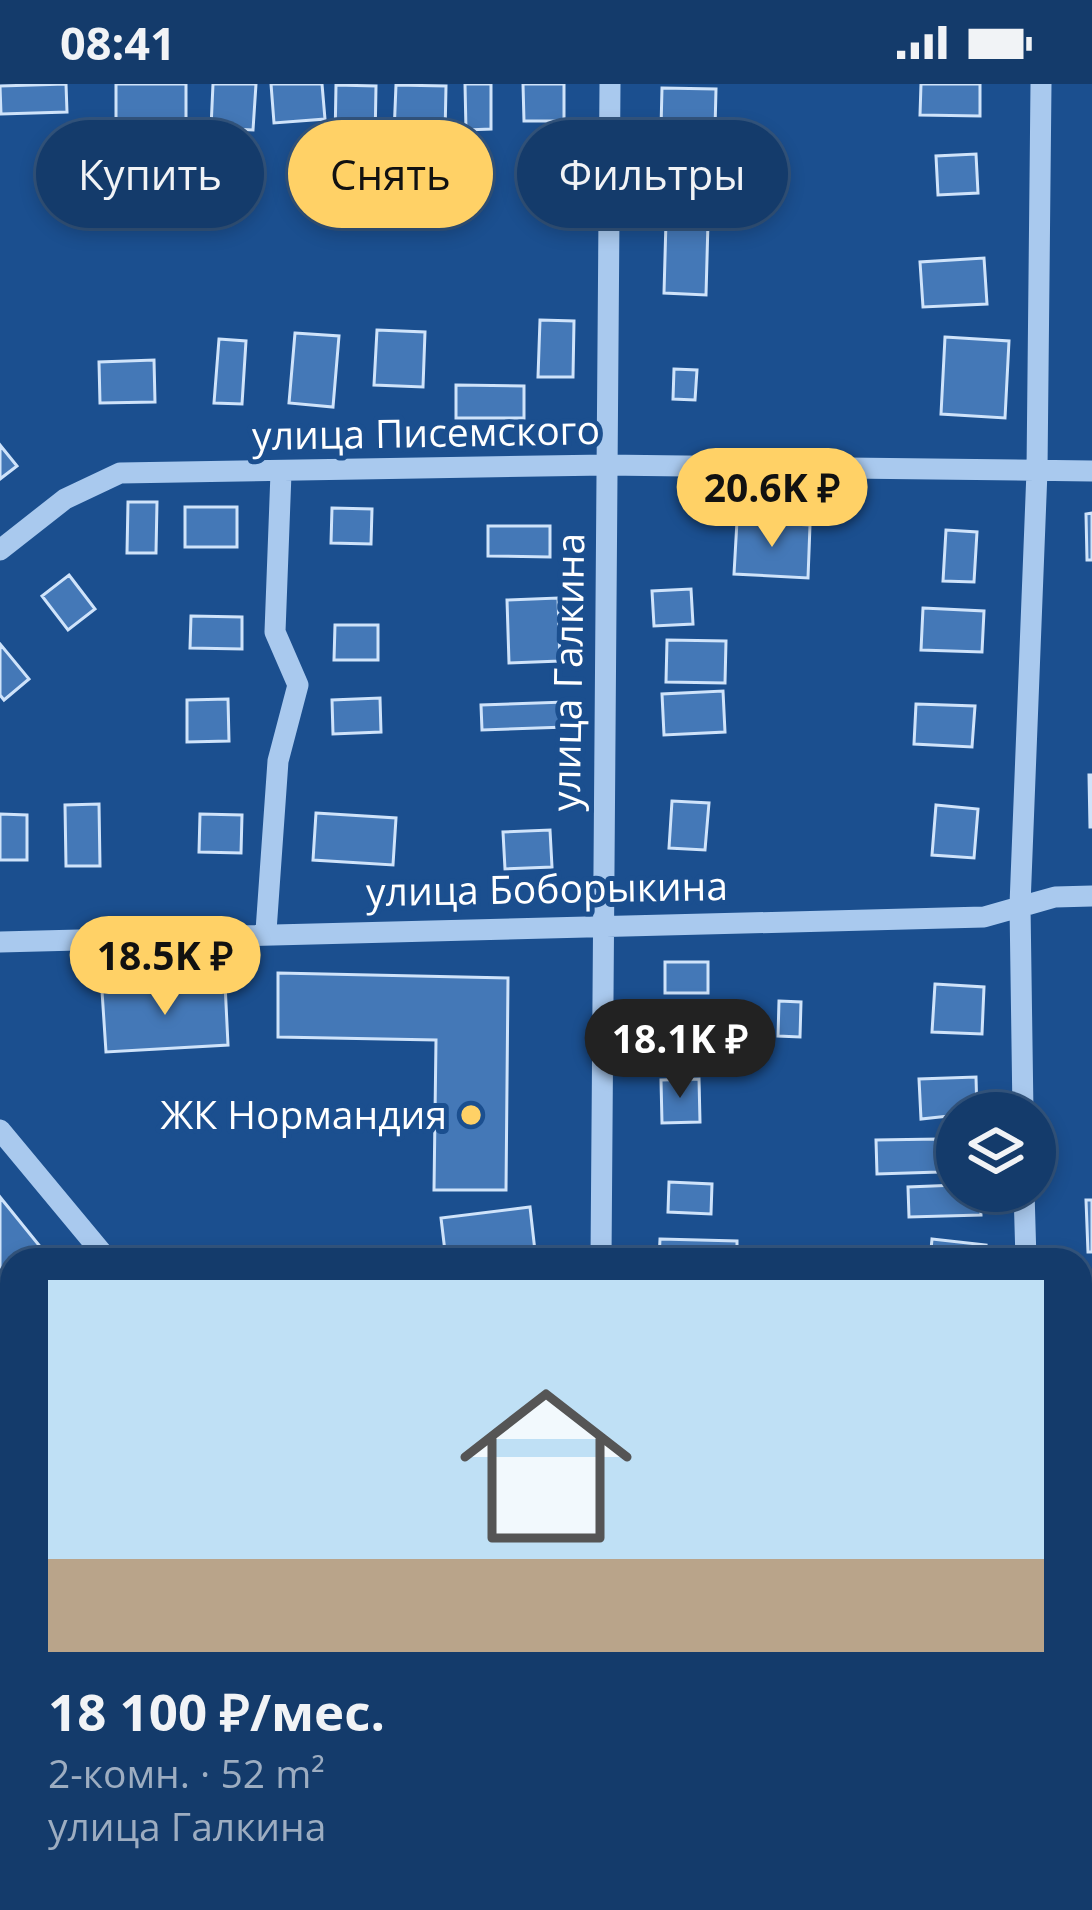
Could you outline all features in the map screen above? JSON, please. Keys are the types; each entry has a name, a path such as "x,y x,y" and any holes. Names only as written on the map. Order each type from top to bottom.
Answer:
{"street":[{"name":"улица Галкина","path":"601,1248 610,84"},
{"path":"1023,1092 1019,905 1037,471 1041,84"},
{"name":"улица Писемского","path":"0,550 65,499 120,472 606,465 1092,471"},
{"path":"266,931 278,761 298,685 274,632 281,473"},
{"name":"улица Боборыкина","path":"0,942 266,931 984,917 1019,905 1092,896"},
{"path":"0,1130 98,1248"},
{"path":"1025,1212 1026,1248"}],"building":[{"path":"66,84 67,112 1,114 0,86"},
{"path":"116,84 186,84 186,120 116,120"},
{"path":"213,84 256,84 254,120 211,120"},
{"path":"271,84 322,84 325,119 274,123"},
{"path":"465,84 491,84 491,120 466,120"},
{"path":"523,84 564,84 564,120 524,120"},
{"path":"921,84 980,84 980,116 920,115"},
{"path":"336,85 376,86 375,120 335,120"},
{"path":"396,85 446,86 445,120 395,120"},
{"path":"662,88 716,89 715,120 661,120"},
{"path":"976,154 978,193 938,195 936,156"},
{"path":"666,228 708,228 706,295 664,293"},
{"path":"984,258 987,304 923,307 920,262"},
{"path":"540,320 574,321 573,377 538,377"},
{"path":"377,330 425,332 423,387 374,385"},
{"path":"295,333 339,336 333,407 289,403"},
{"path":"945,337 1009,341 1005,418 941,414"},
{"path":"219,339 246,341 242,404 214,403"},
{"path":"154,360 155,402 100,403 99,362"},
{"path":"674,369 697,370 695,400 673,399"},
{"path":"456,385 524,386 524,418 456,418"},
{"path":"0,445 17,466 0,479"},
{"path":"128,502 157,502 156,553 127,553"},
{"path":"185,507 237,507 237,547 185,547"},
{"path":"332,508 372,509 371,544 331,543"},
{"path":"1092,513 1092,560 1087,560 1086,514"},
{"path":"737,521 810,525 808,578 734,574"},
{"path":"488,526 550,526 550,557 488,556"},
{"path":"946,530 977,532 974,582 943,581"},
{"path":"69,575 95,609 68,630 42,596"},
{"path":"691,589 693,624 654,626 652,591"},
{"path":"558,598 560,661 509,663 507,600"},
{"path":"923,608 984,611 982,652 921,650"},
{"path":"191,616 242,617 242,649 190,648"},
{"path":"335,625 378,625 378,660 334,660"},
{"path":"667,640 726,641 725,683 666,682"},
{"path":"0,644 29,679 4,700 0,695"},
{"path":"723,691 725,732 664,735 662,694"},
{"path":"380,698 381,732 333,734 332,700"},
{"path":"228,699 229,741 187,742 187,700"},
{"path":"565,702 566,727 482,730 481,705"},
{"path":"916,704 975,706 972,747 914,744"},
{"path":"1092,775 1092,827 1090,827"},
{"path":"672,801 709,803 705,850 669,848"},
{"path":"99,804 100,866 66,866 65,805"},
{"path":"936,805 978,809 974,858 932,855"},
{"path":"316,813 396,818 393,865 313,860"},
{"path":"0,814 27,815 27,860 0,860"},
{"path":"200,814 242,815 241,853 199,852"},
{"path":"550,830 552,867 505,869 503,832"},
{"path":"665,962 708,962 708,993 665,993"},
{"name":"ЖК Нормандия","path":"278,973 508,978 506,1190 434,1190 436,1040 278,1037"},
{"path":"225,983 228,1045 106,1052 102,991"},
{"path":"935,984 984,987 982,1034 932,1032"},
{"path":"779,1001 801,1002 800,1037 778,1036"},
{"path":"976,1077 976,1092 936,1092 936,1117 921,1119 919,1079"},
{"path":"699,1079 700,1122 662,1123 661,1080"},
{"path":"936,1139 936,1172 877,1174 876,1140"},
{"path":"669,1182 712,1184 711,1214 668,1212"},
{"path":"936,1186 936,1212 981,1215 909,1217 908,1187"},
{"path":"0,1197 41,1248 0,1248"},
{"path":"1086,1200 1092,1200 1092,1248 1088,1248"},
{"path":"530,1207 535,1248 445,1248 441,1218"},
{"path":"660,1239 737,1241 737,1248 660,1248"},
{"path":"932,1239 986,1245 986,1248 931,1248"}],"place":[{"name":"ЖК Нормандия","path":"471,1115"}]}
